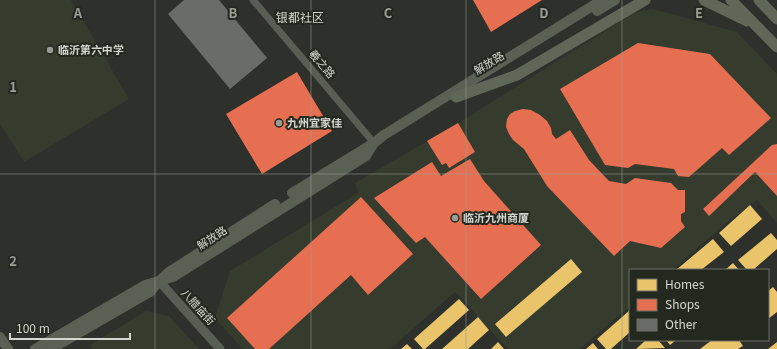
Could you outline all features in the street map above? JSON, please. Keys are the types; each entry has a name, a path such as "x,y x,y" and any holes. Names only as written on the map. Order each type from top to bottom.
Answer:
{"main road":[{"name":"解放路","path":"35,349 145,285 174,277 366,156 374,143 384,135 602,0"},
{"name":"解放路","path":"374,143 386,139 615,0"},
{"path":"456,97 517,75 645,0"},
{"path":"704,0 754,24"},
{"path":"731,0 777,47"},
{"path":"760,0 777,18"},
{"path":"763,0 777,18"},
{"name":"解放路","path":"51,349 150,292 159,281"},
{"path":"0,337 8,349"}],"street":[{"name":"羲之路","path":"252,0 374,143"},
{"name":"八腊庙街","path":"159,281 220,349"}],"shaded area":[{"name":"临沂第六中学","path":"0,0 71,0 129,99 24,162 0,124"},
{"path":"653,9 737,32 777,74 777,223 757,200 730,220 673,269 629,269 629,307 580,349 508,349 455,292 390,349 242,349 215,318 230,271 358,193 355,183 463,120 634,13"},
{"path":"146,311 169,316 199,349 93,349 90,345"}],"building: Homes":[{"path":"750,205 762,219 731,246 719,233"},
{"path":"771,233 777,240 777,249 754,269 746,269 738,260"},
{"path":"713,239 724,252 702,269 677,269"},
{"path":"571,259 582,272 506,337 495,324"},
{"path":"733,263 738,269 726,269"},
{"path":"773,287 777,292 777,312 769,318 769,290"},
{"path":"459,299 469,310 425,349 423,349 414,339"},
{"path":"629,311 629,333 611,349 606,349 597,339"},
{"path":"478,317 489,330 468,349 442,349"},
{"path":"645,341 659,341 665,348 636,349"},
{"path":"667,341 675,341 670,345"},
{"path":"711,341 740,341 743,346 738,349 700,349"},
{"path":"498,342 504,349 491,349"},
{"path":"777,342 777,349 768,349"},
{"path":"593,343 598,349 586,349"},
{"path":"407,344 412,349 401,349"}],"building: Shops":[{"path":"473,0 542,0 491,32"},
{"path":"638,43 710,54 771,118 729,155 722,148 689,177 678,176 674,169 635,164 628,168 605,165 560,89"},
{"name":"九州宜家佳","path":"297,72 332,131 262,174 226,114"},
{"path":"523,109 531,110 547,121 551,128 552,134 556,139 570,130 589,160 609,181 626,184 635,178 671,183 678,190 685,190 685,212 681,214 681,221 685,227 661,248 630,241 614,256 547,186 524,149 513,140 509,134 506,127 507,119 510,114"},
{"path":"458,123 475,152 449,168 446,163 442,165 427,141"},
{"path":"777,144 777,196 755,172 709,216 703,209 772,145"},
{"name":"临沂九州商厦","path":"470,159 484,181 541,245 481,299 425,237 416,243 374,198 432,162 441,176"},
{"path":"361,197 413,254 368,295 351,275 269,349 255,349 227,318"}],"building: Other":[{"path":"184,0 219,0 267,58 230,89 168,14"}],"place":[{"name":"临沂第六中学","path":"50,50"},
{"name":"九州宜家佳","path":"279,123"},
{"name":"临沂九州商厦","path":"455,218"}],"district":[{"name":"银都社区","path":"300,18"}]}
